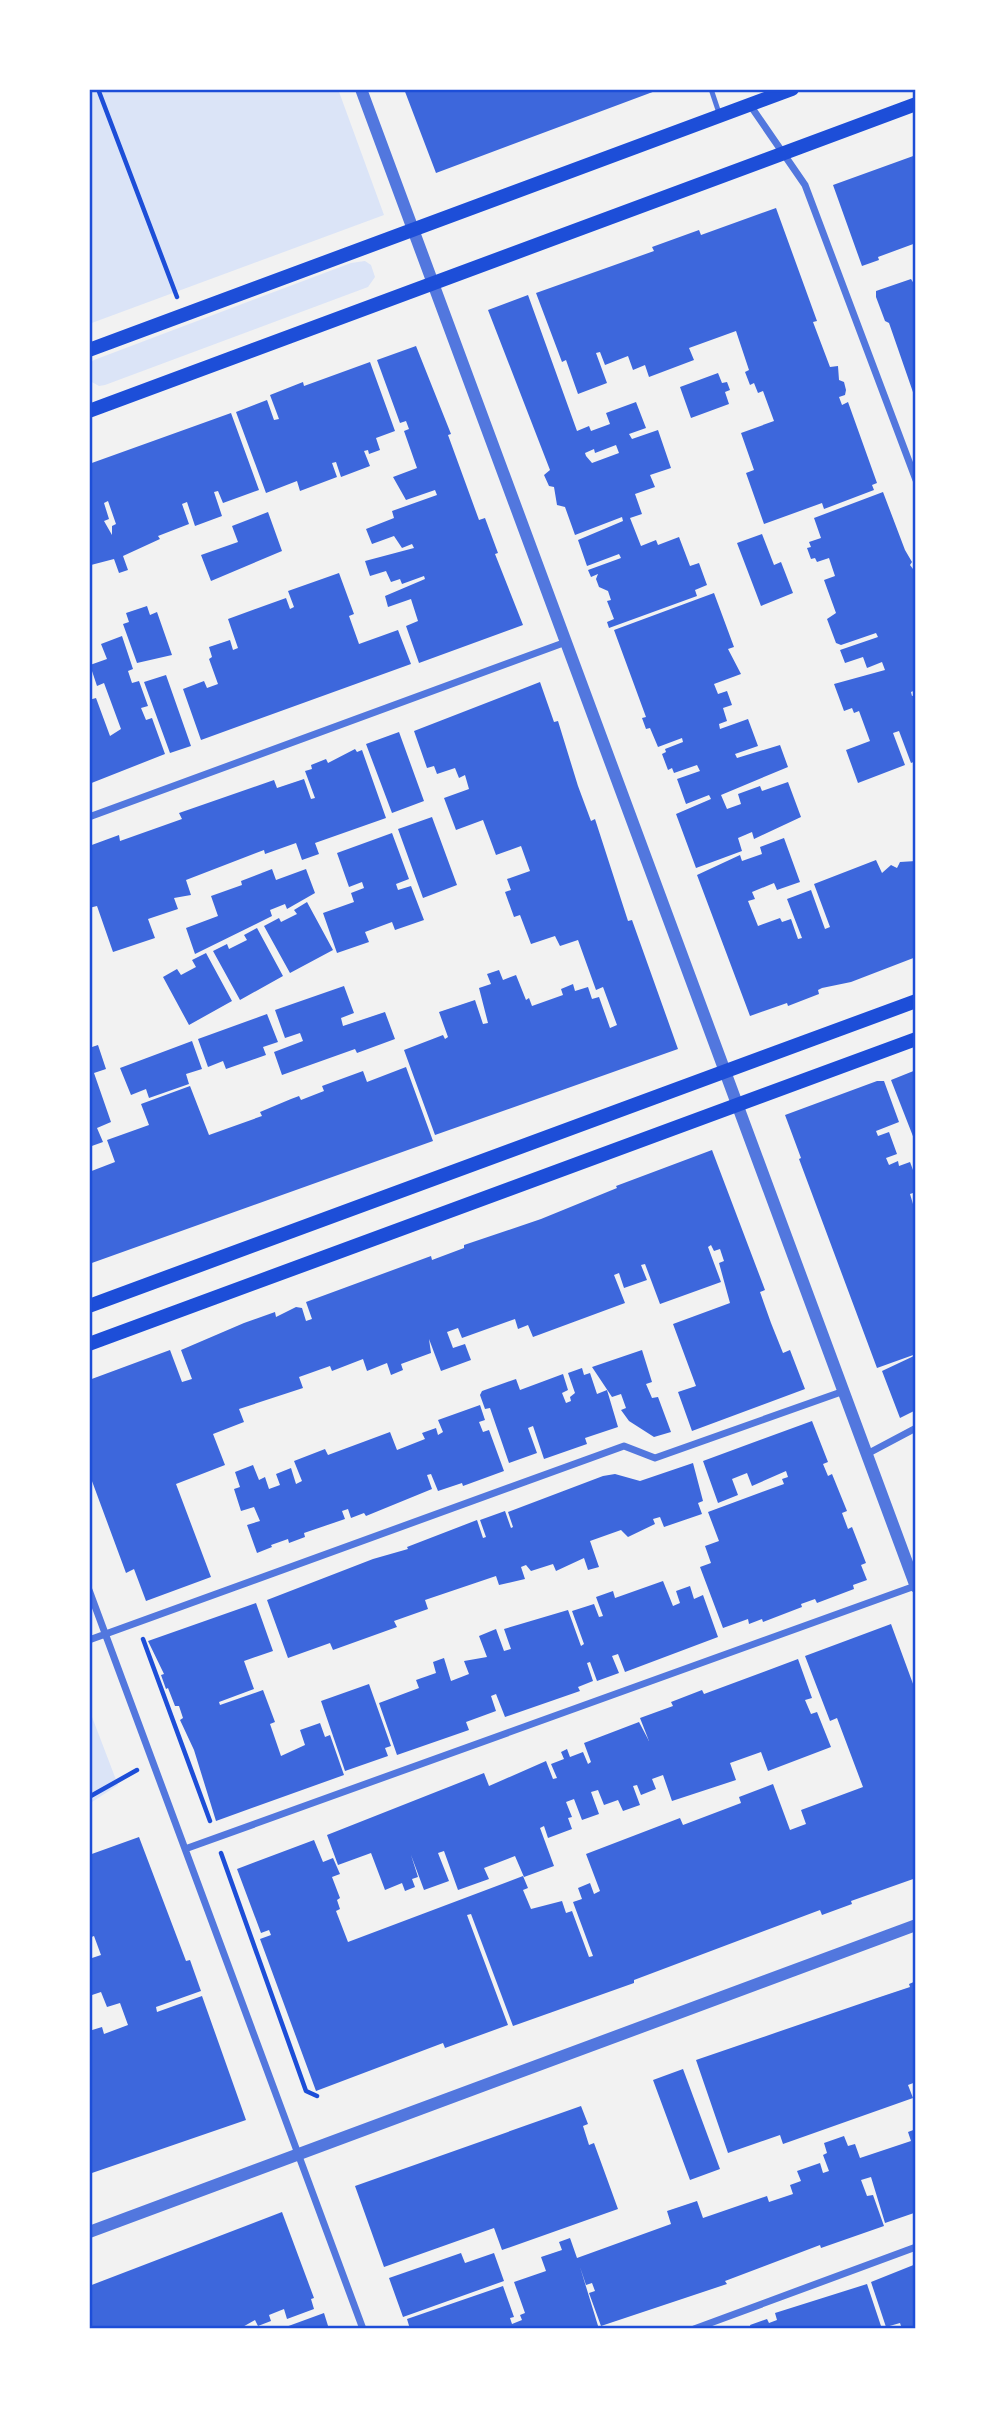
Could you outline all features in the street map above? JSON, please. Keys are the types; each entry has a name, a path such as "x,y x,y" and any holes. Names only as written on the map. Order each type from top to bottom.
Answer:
{"main road":[{"path":"89,350 792,89"},
{"path":"89,411 916,104"},
{"path":"89,1306 916,1001"},
{"path":"89,1344 916,1039"}],"street":[{"path":"186,1849 916,1586 361,89"},
{"path":"750,105 807,190 916,480"},
{"path":"89,817 566,642"},
{"path":"89,1640 624,1446 655,1458 844,1391"},
{"path":"867,1454 916,1428"},
{"path":"89,1590 363,2329"},
{"path":"89,2232 916,1925"},
{"path":"694,2329 916,2247"}],"lane":[{"path":"711,89 720,116"}],"path":[{"path":"98,89 183,315"},
{"path":"143,1638 306,2091 317,2096"},
{"path":"89,1797 153,1761"}],"shaded area":[{"path":"89,89 338,89 384,215 89,324"},
{"path":"365,261 371,265 375,277 368,287 105,385 99,386 90,381 89,364 94,360 351,263"},
{"path":"89,1709 118,1785 89,1804"}],"building":[{"path":"404,89 658,89 658,90 436,173"},
{"path":"916,155 916,243 862,266 833,185"},
{"path":"776,208 817,321 813,322 830,367 838,366 839,380 844,382 845,395 839,397 842,405 848,402 877,483 872,485 874,490 824,509 822,503 764,524 746,473 754,470 741,433 774,421 763,391 758,393 754,383 750,385 745,372 749,370 736,331 689,348 694,360 649,377 645,365 633,370 628,356 605,365 600,352 596,353 607,383 578,394 566,360 562,362 536,293 654,251 652,247 699,230 701,235"},
{"path":"911,279 916,287 915,398 889,323 885,321 876,297 876,291"},
{"path":"528,295 577,431 589,426 591,431 610,424 606,413 636,402 646,428 629,434 632,439 658,430 671,468 650,475 655,487 635,494 642,514 630,518 641,546 656,540 658,545 679,537 690,566 699,563 707,585 695,590 697,596 609,628 607,622 614,619 607,601 611,600 608,591 599,587 596,579 598,574 591,577 588,570 621,558 619,554 587,566 578,540 623,521 622,517 575,535 565,507 557,505 554,487 549,486 544,475 550,470 488,310","holes":["616,445 619,453 592,463 585,453 594,449 595,453"]},
{"path":"416,346 451,434 448,435 479,520 485,518 498,553 495,554 523,625 419,663 406,626 418,621 411,599 388,607 385,596 425,579 424,576 402,584 400,579 391,582 386,571 370,576 365,561 414,548 412,544 402,548 394,536 372,544 366,529 394,518 392,511 437,495 435,490 406,500 393,477 417,468 404,431 409,429 406,421 400,423 377,360"},
{"path":"370,362 395,431 376,438 380,450 369,454 368,450 364,451 370,466 341,477 336,462 332,463 337,477 300,491 297,481 266,493 236,412 267,400 274,420 279,419 270,395 303,382 304,386"},
{"path":"718,373 722,383 727,382 730,390 725,392 729,404 691,418 680,387"},
{"path":"231,413 259,490 223,503 218,491 214,492 222,516 195,526 187,502 182,504 189,524 158,536 160,539 123,556 128,570 119,573 114,559 91,565 89,464","holes":["108,501 116,524 112,526 112,535 104,521 109,519 104,503"]},
{"path":"883,492 912,562 910,565 916,573 916,690 911,692 912,696 916,695 916,761 911,763 899,731 893,733 905,765 858,783 846,750 870,741 859,711 854,713 852,708 844,711 834,684 885,670 882,662 867,668 863,657 845,663 840,650 878,637 876,633 841,645 836,643 827,619 836,613 824,580 835,576 829,558 817,562 815,558 811,559 807,548 811,547 809,542 821,538 814,518"},
{"path":"268,512 282,551 211,581 201,555 238,542 232,526"},
{"path":"762,534 774,565 781,562 793,593 761,606 737,543"},
{"path":"339,573 354,614 349,616 359,644 398,630 411,664 201,740 183,689 204,681 207,688 218,684 209,659 212,657 209,647 230,640 233,650 238,648 228,619 286,598 290,609 294,607 288,591"},
{"path":"714,593 734,647 728,649 741,674 714,684 718,694 727,691 732,705 723,708 727,721 719,724 720,729 748,719 758,746 735,754 737,758 780,745 788,767 721,795 727,809 741,804 738,794 760,786 762,791 788,782 801,817 754,839 752,832 738,838 742,851 696,868 676,814 711,799 709,795 686,804 677,779 700,771 697,765 674,773 672,768 668,770 662,754 666,752 665,749 683,742 682,738 658,747 650,728 646,729 642,718 646,717 614,630"},
{"path":"147,606 150,615 157,612 172,655 137,663 123,624 129,622 126,613"},
{"path":"122,636 133,669 128,671 132,683 139,681 148,706 141,708 146,720 152,718 165,754 89,784 89,700 96,698 110,736 121,729 104,683 97,686 90,665 107,659 101,644"},
{"path":"166,675 191,746 170,753 144,682"},
{"path":"540,682 554,722 558,721 591,821 595,819 628,921 632,920 678,1049 435,1135 404,1050 443,1035 445,1039 448,1037 439,1012 475,1000 483,1024 488,1023 479,988 491,984 487,974 499,970 503,980 516,975 526,1000 529,998 532,1006 563,995 561,989 573,984 575,991 588,987 592,999 599,997 610,1028 617,1025 603,987 596,990 578,940 560,946 555,936 531,944 520,915 514,917 505,892 511,890 507,879 530,871 521,846 496,855 483,820 456,830 444,798 469,789 465,775 459,778 455,768 437,774 434,766 427,768 414,731"},
{"path":"399,732 424,801 392,813 366,744"},
{"path":"355,749 357,752 362,750 386,818 315,843 319,854 302,860 296,843 265,854 264,850 186,880 191,895 174,898 178,909 148,919 155,938 113,952 97,906 89,908 89,846 119,835 120,841 182,819 179,813 274,780 277,788 304,779 311,799 315,798 305,771 312,769 311,765 326,759 328,763"},
{"path":"432,817 457,885 423,898 398,829"},
{"path":"392,833 409,879 396,884 398,890 411,886 424,920 395,930 392,922 365,932 369,942 337,953 323,913 354,902 351,893 364,888 362,882 349,887 337,853"},
{"path":"784,838 800,882 777,890 774,883 752,892 755,899 748,901 758,926 780,918 782,922 791,919 798,939 802,938 787,899 811,890 825,929 830,927 814,884 876,860 882,873 891,865 897,868 900,862 916,861 916,957 851,982 822,988 818,990 819,994 788,1006 787,1003 750,1016 697,875 740,855 742,861 762,854 760,847"},
{"path":"272,869 276,880 306,869 315,893 287,909 285,904 270,910 272,916 195,954 186,928 218,916 211,896 242,885 241,881"},
{"path":"307,902 333,950 290,973 264,926 279,918 281,922 297,914 294,910"},
{"path":"257,928 283,976 240,1000 213,951 227,944 229,949 247,940 244,935"},
{"path":"206,953 232,1001 189,1025 163,977 177,969 181,975 196,967 192,960"},
{"path":"344,986 354,1013 341,1018 343,1026 385,1012 395,1039 357,1053 355,1049 282,1075 274,1052 303,1041 300,1033 285,1038 275,1010"},
{"path":"267,1014 278,1042 263,1047 266,1055 226,1069 223,1061 208,1067 198,1039"},
{"path":"192,1041 202,1069 186,1074 189,1084 149,1098 146,1089 131,1095 120,1068"},
{"path":"98,1045 106,1069 94,1073 111,1122 97,1128 103,1142 89,1147 89,1048"},
{"path":"406,1067 433,1141 89,1264 89,1172 115,1162 107,1140 149,1125 141,1104 190,1086 209,1135 262,1116 260,1112 291,1099 299,1096 301,1100 324,1091 322,1086 363,1071 367,1082"},
{"path":"916,1070 916,1144 891,1080"},
{"path":"877,1081 884,1081 899,1122 876,1131 878,1136 889,1132 897,1154 886,1158 889,1165 898,1161 899,1166 910,1162 916,1178 916,1192 910,1194 913,1204 916,1203 916,1354 877,1368 785,1115"},
{"path":"712,1150 765,1290 760,1292 771,1323 783,1353 790,1350 805,1389 692,1431 678,1392 696,1386 673,1324 730,1303 719,1263 724,1261 720,1249 714,1251 711,1245 708,1247 721,1282 660,1304 645,1264 641,1265 647,1280 624,1288 619,1273 614,1275 625,1303 533,1337 528,1325 518,1329 515,1319 462,1338 458,1328 447,1332 453,1348 465,1344 471,1360 441,1371 429,1339 431,1353 401,1364 403,1370 391,1375 387,1363 367,1371 363,1359 332,1371 330,1366 299,1377 303,1388 239,1409 244,1422 213,1434 225,1465 176,1484 211,1577 146,1601 134,1569 126,1573 89,1473 89,1380 170,1350 182,1382 192,1379 181,1350 244,1323 275,1312 276,1317 296,1307 302,1308 306,1321 312,1319 306,1302 431,1256 432,1260 464,1248 464,1245 541,1219 617,1188 616,1186"},
{"path":"642,1350 652,1382 646,1384 652,1398 658,1397 671,1432 654,1437 629,1421 621,1410 626,1408 621,1394 612,1397 592,1367"},
{"path":"916,1355 916,1410 900,1418 882,1371"},
{"path":"582,1368 584,1375 590,1373 597,1394 607,1390 618,1427 585,1438 587,1444 544,1459 533,1426 528,1428 537,1453 509,1463 490,1408 485,1409 480,1395 482,1391 516,1379 520,1390 563,1374 568,1390 562,1393 566,1403 571,1401 570,1397 575,1393 568,1373"},
{"path":"480,1405 485,1420 479,1422 483,1432 489,1430 504,1471 463,1486 462,1483 438,1491 431,1474 427,1475 432,1489 366,1516 364,1513 351,1518 348,1509 342,1511 345,1519 304,1533 305,1537 289,1543 288,1539 271,1545 272,1547 257,1553 247,1525 260,1521 254,1507 241,1511 234,1489 240,1487 235,1472 253,1465 259,1480 265,1477 269,1489 280,1485 276,1474 291,1468 296,1484 302,1481 294,1461 325,1449 328,1455 390,1432 397,1450 425,1439 422,1433 436,1428 438,1435 443,1432 438,1420"},
{"path":"812,1421 828,1462 823,1464 828,1476 832,1474 847,1511 842,1513 848,1529 852,1527 866,1563 861,1565 867,1580 853,1585 854,1589 817,1603 815,1599 801,1604 802,1607 763,1622 762,1619 749,1624 748,1619 723,1628 700,1567 711,1563 705,1546 719,1541 708,1512 784,1484 782,1479 788,1477 786,1471 752,1486 747,1473 732,1479 738,1495 718,1503 703,1461"},
{"path":"693,1463 703,1501 698,1503 702,1514 664,1527 660,1517 653,1519 655,1524 628,1537 621,1530 590,1541 599,1567 588,1570 584,1558 556,1571 553,1564 531,1571 526,1565 521,1567 525,1579 499,1585 496,1576 425,1600 428,1609 394,1621 397,1627 333,1650 330,1643 288,1658 267,1600 373,1559 408,1549 407,1547 477,1520 483,1538 486,1537 480,1520 505,1511 511,1528 513,1527 508,1512 603,1476 615,1474 640,1481"},
{"path":"663,1581 673,1606 680,1603 676,1591 690,1586 694,1599 703,1595 718,1637 625,1672 618,1654 612,1656 619,1673 597,1681 590,1662 587,1663 593,1681 578,1687 580,1691 505,1717 496,1694 491,1696 496,1711 466,1722 469,1730 397,1755 379,1703 419,1688 416,1680 436,1673 433,1662 444,1658 451,1681 469,1674 464,1661 487,1657 479,1636 496,1629 504,1651 511,1649 504,1629 568,1610 581,1646 584,1644 572,1611 594,1604 599,1617 603,1616 596,1597 613,1591 615,1598"},
{"path":"256,1603 273,1651 244,1661 254,1689 219,1702 220,1705 263,1690 275,1722 270,1724 281,1756 305,1745 300,1730 320,1723 325,1737 330,1735 344,1775 216,1821 194,1750 180,1720 183,1718 179,1706 175,1706 168,1688 166,1689 161,1675 164,1674 148,1641"},
{"path":"891,1624 916,1692 916,1878 851,1901 852,1904 822,1915 820,1910 634,1980 634,1983 513,2026 471,1914 467,1915 508,2025 445,2048 443,2043 316,2091 260,1939 271,1935 269,1930 261,1933 237,1869 314,1840 323,1862 333,1858 340,1874 332,1877 340,1898 337,1900 340,1909 336,1911 348,1942 523,1876 528,1888 523,1890 531,1909 562,1901 566,1913 572,1911 589,1957 593,1956 573,1902 582,1899 578,1888 590,1883 594,1894 600,1891 586,1854 680,1818 683,1825 741,1803 739,1797 773,1784 790,1830 806,1824 801,1810 863,1787 837,1718 830,1721 805,1656"},
{"path":"798,1659 812,1698 805,1700 811,1714 817,1712 831,1747 768,1771 761,1752 730,1763 736,1780 672,1801 663,1775 652,1779 656,1789 641,1795 637,1785 633,1786 640,1805 623,1811 618,1800 604,1805 598,1790 591,1792 599,1814 582,1820 574,1799 566,1802 572,1817 568,1818 572,1829 548,1838 544,1826 540,1828 554,1866 524,1877 515,1856 484,1868 489,1879 458,1890 444,1851 438,1853 449,1881 424,1890 411,1855 418,1877 412,1879 415,1887 405,1891 402,1883 385,1890 371,1853 338,1865 327,1835 484,1773 489,1786 546,1761 553,1779 557,1778 551,1764 564,1759 561,1752 567,1749 570,1757 583,1752 588,1764 591,1762 584,1743 639,1722 649,1741 640,1718 673,1706 671,1702 702,1690 704,1694"},
{"path":"369,1684 391,1746 385,1748 388,1756 345,1771 321,1701"},
{"path":"139,1837 186,1961 190,1960 201,1991 156,2007 157,2012 202,1996 246,2120 89,2174 89,2031 102,2027 104,2034 128,2025 120,2003 107,2007 101,1992 89,1996 89,1959 101,1955 94,1936 89,1938 89,1855"},
{"path":"916,1981 916,2082 908,2085 913,2098 783,2144 780,2135 728,2153 696,2060 910,1987 909,1984"},
{"path":"683,2069 720,2169 690,2180 653,2080"},
{"path":"581,2106 588,2124 583,2126 589,2145 594,2143 618,2209 502,2250 494,2228 384,2267 355,2186"},
{"path":"916,2129 914,2213 885,2223 871,2177 861,2180 867,2196 873,2195 884,2226 821,2248 820,2245 725,2281 727,2284 601,2326 589,2293 595,2291 592,2283 586,2285 580,2267 599,2329 490,2329 489,2326 480,2329 410,2329 407,2319 503,2286 514,2317 510,2318 512,2324 522,2320 520,2315 525,2313 514,2282 546,2271 541,2257 562,2250 559,2242 570,2238 577,2258 671,2224 667,2211 697,2201 703,2218 767,2196 769,2202 793,2194 790,2185 801,2181 797,2171 820,2163 823,2173 829,2171 823,2155 827,2153 824,2143 844,2136 848,2146 855,2144 860,2158 911,2141 908,2132"},
{"path":"282,2212 314,2298 311,2299 314,2309 287,2319 284,2309 269,2315 271,2321 258,2326 255,2320 239,2329 89,2329 89,2286"},
{"path":"461,2253 465,2263 494,2253 504,2281 403,2317 389,2278"},
{"path":"916,2264 916,2329 902,2329 900,2323 886,2327 871,2282"},
{"path":"867,2284 882,2329 751,2329 750,2325 767,2319 769,2323 777,2320 775,2313"},
{"path":"324,2313 329,2329 283,2329 283,2328"}]}
